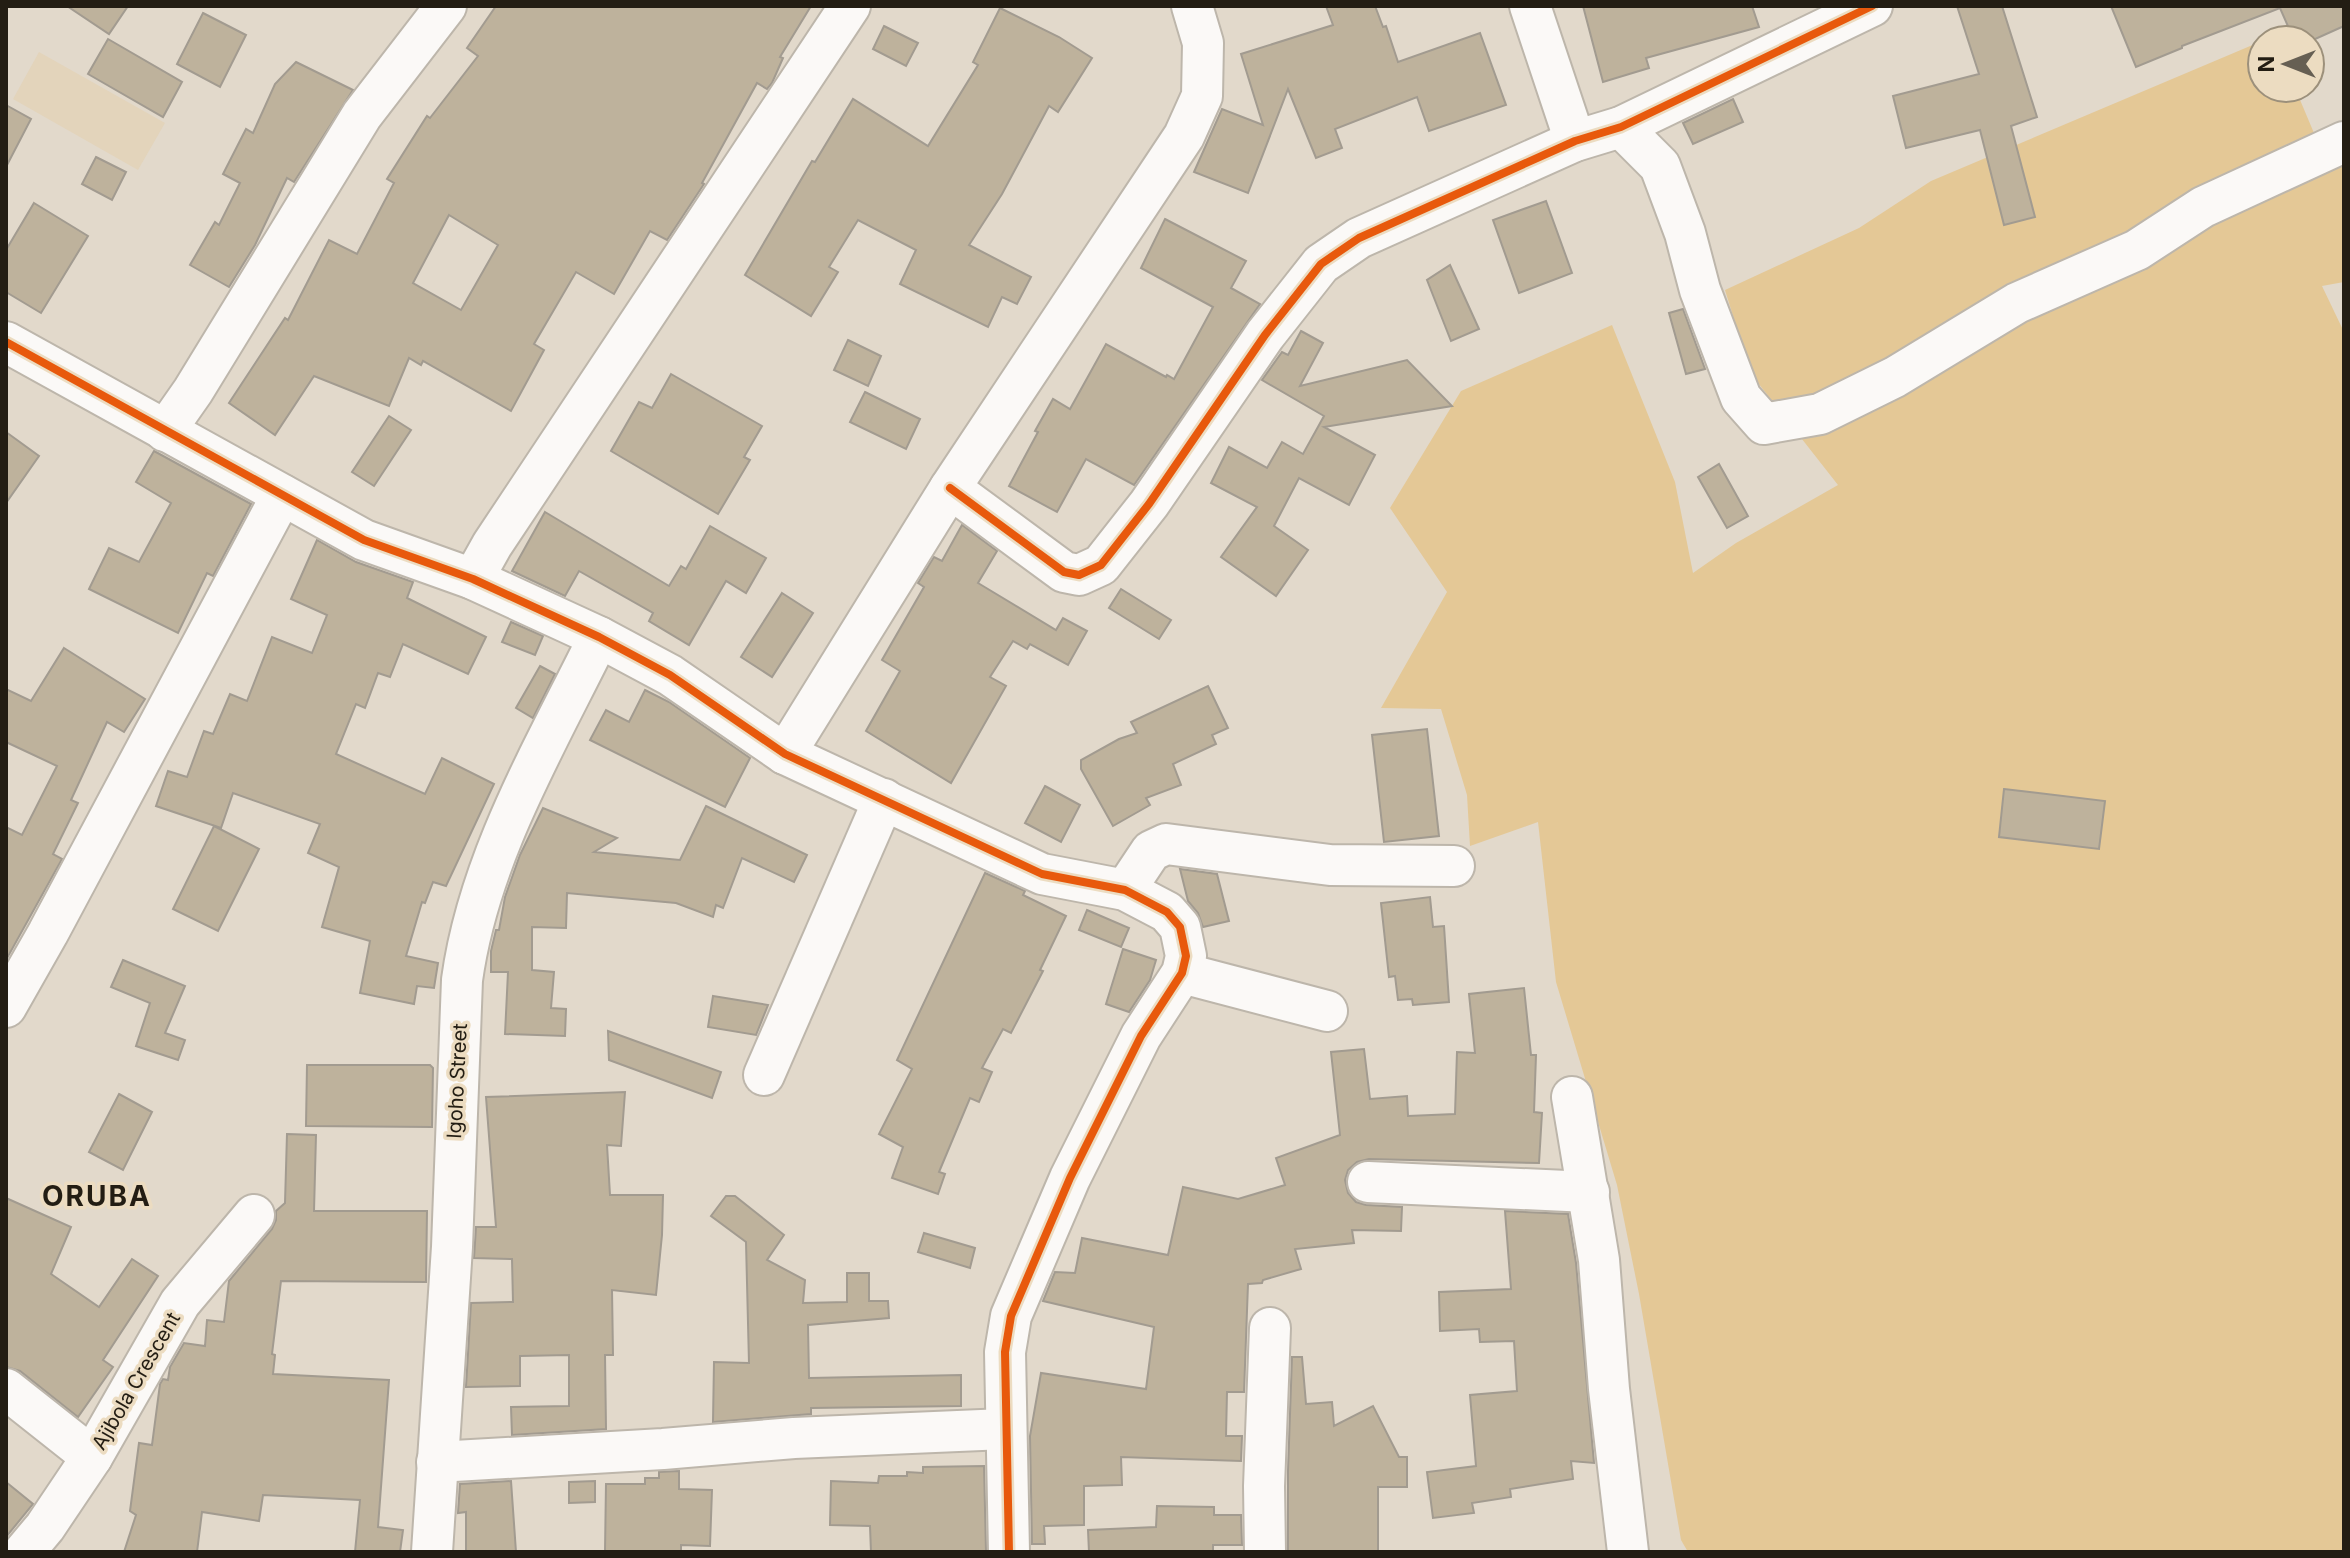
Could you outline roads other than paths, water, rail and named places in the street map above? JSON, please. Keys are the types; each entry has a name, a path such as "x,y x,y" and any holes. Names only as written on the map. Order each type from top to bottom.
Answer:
{"street":[{"path":"165,431 193,391 362,115 446,6"},
{"path":"473,579 850,6"},
{"path":"785,754 950,488 1184,136 1202,96 1203,43 1192,6"},
{"path":"1530,6 1575,141"},
{"path":"950,488 1064,572 1079,575 1101,565 1149,504 1265,335 1321,264 1359,238 1575,141 1621,127 1872,6"},
{"path":"1621,127 1660,166 1685,233 1700,290 1741,398 1764,424 1820,414 1833,408 1895,377 2017,303 2137,250 2203,207 2344,142"},
{"path":"6,342 364,540 473,579 599,637 670,675 785,754 1042,874 1125,890 1167,912 1180,927 1186,956 1182,973 1141,1036 1083,1151 1011,1316 1005,1352 1009,1552"},
{"path":"6,1007 282,495"},
{"name":"Igoho Street","path":"432,1552 452,1247 462,992 469,938 478,900 496,851 599,637"},
{"path":"764,1075 884,799"},
{"path":"1125,890 1151,851 1166,844 1330,865 1454,866"},
{"path":"1182,973 1327,1011"},
{"path":"1572,1097 1599,1260 1609,1389 1628,1552"},
{"path":"1368,1182 1589,1192"},
{"name":"Ajibola Crescent","path":"24,1552 45,1527 92,1457 180,1303 254,1215"},
{"path":"1265,1552 1264,1486 1270,1328"},
{"path":"6,1389 92,1457"},
{"path":"437,1462 794,1438 1005,1429"}],"district":[{"name":"ORUBA","path":"97,1196"}]}
